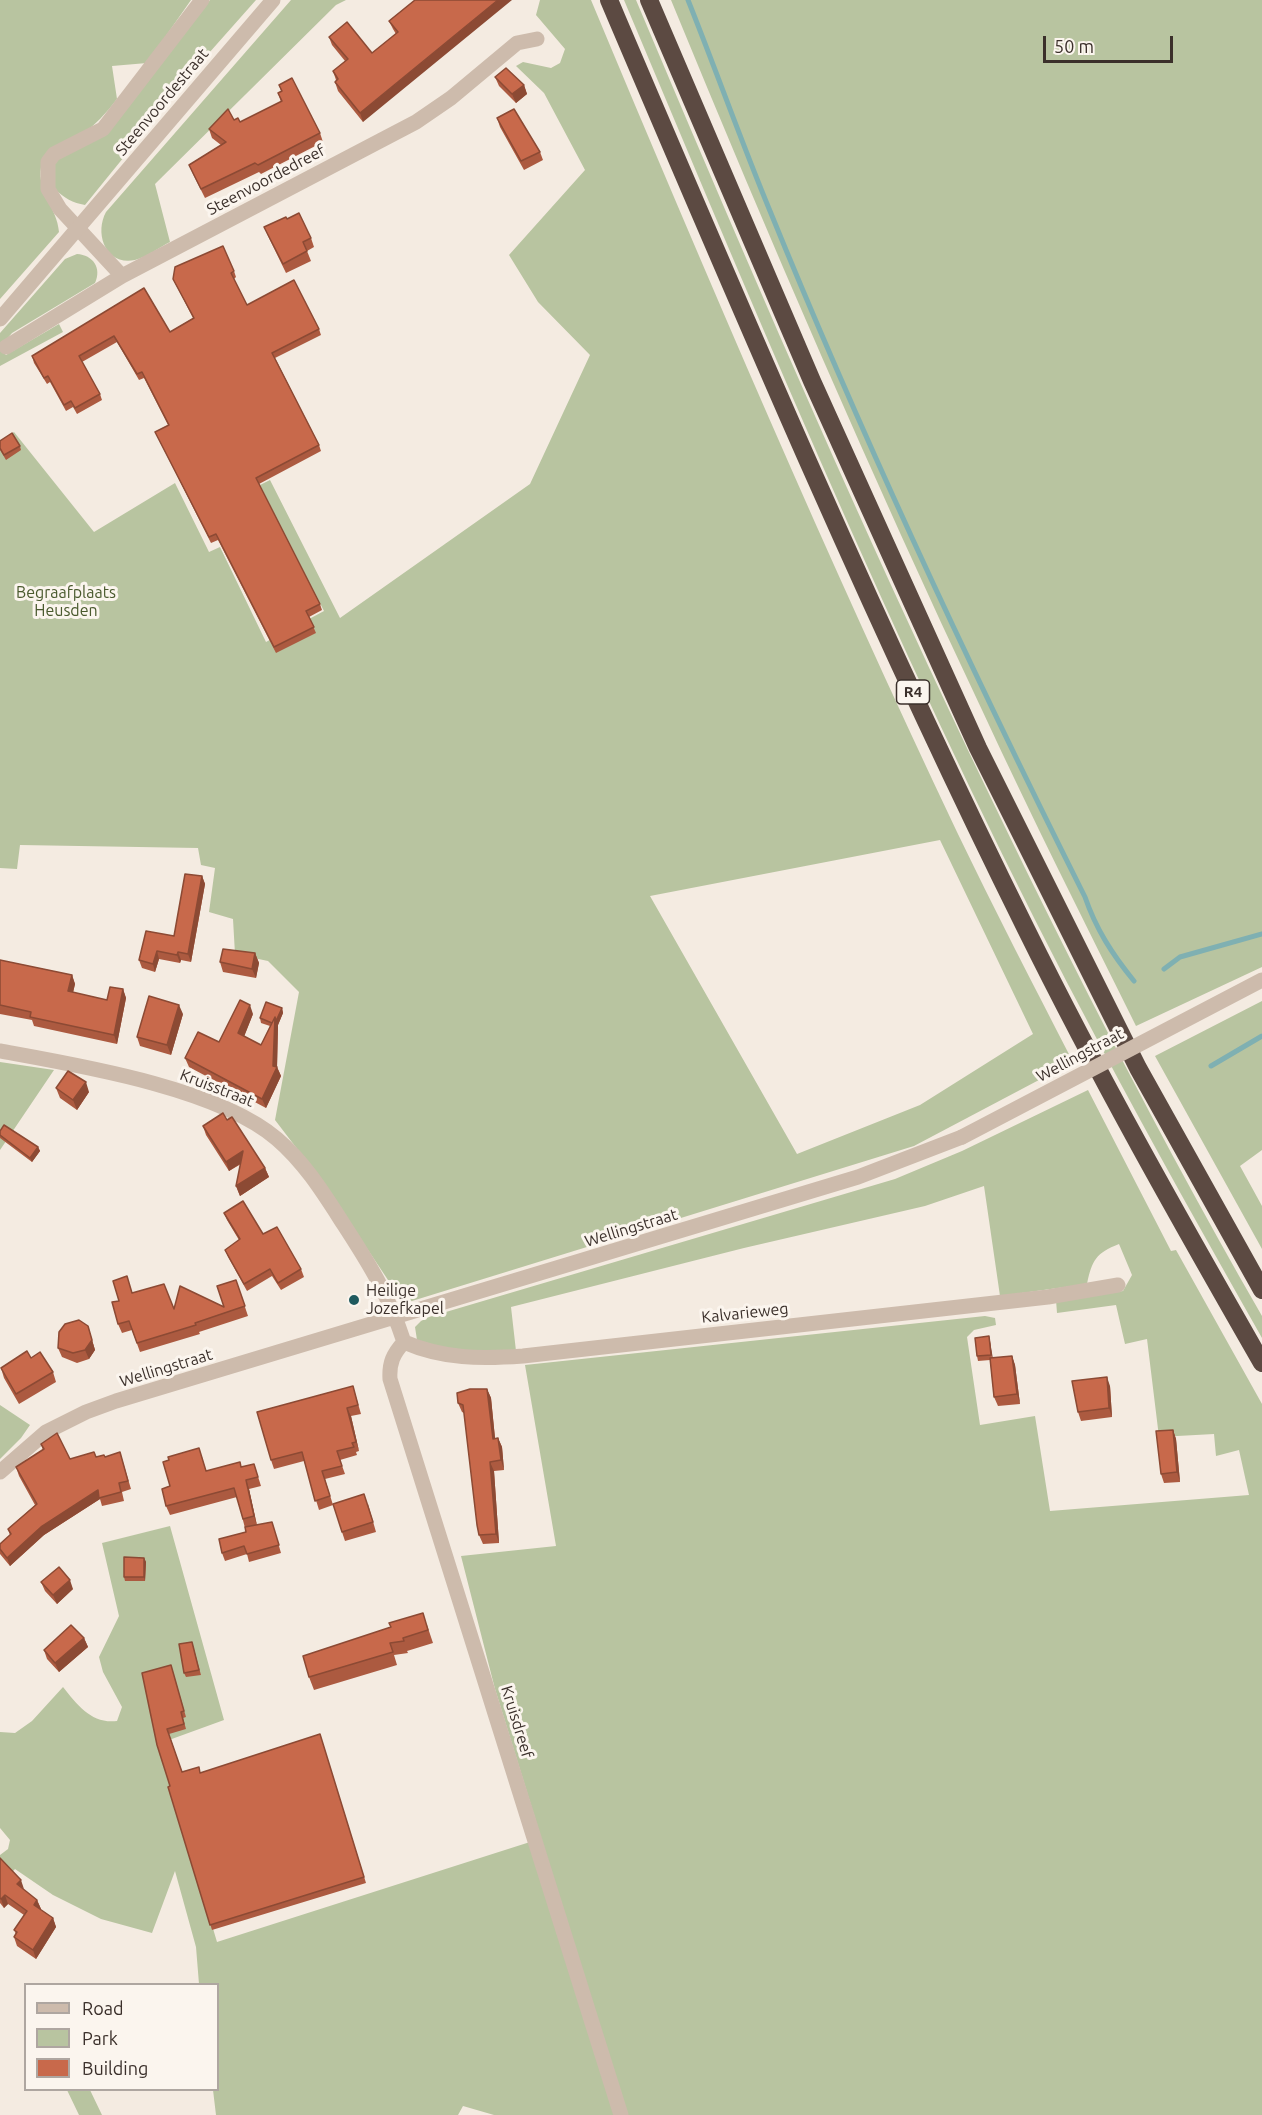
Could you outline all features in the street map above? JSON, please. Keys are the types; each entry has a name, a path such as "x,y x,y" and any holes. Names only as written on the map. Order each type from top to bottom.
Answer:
{"highway":[{"name":"R4","path":"609,0 778,396 946,766 1027,932 1109,1091 1262,1363"},
{"name":"R4","path":"649,0 812,381 978,748 1138,1068 1262,1290"}],"street":[{"name":"Steenvoordestraat","path":"122,276 60,208 48,189 48,162 54,154 103,129 202,0"},
{"name":"Steenvoordestraat","path":"0,319 273,0"},
{"name":"Steenvoordedreef","path":"6,347 122,276 416,122 451,98 517,43 537,39"},
{"name":"Wellingstraat","path":"0,1472 46,1432 86,1412 361,1329 395,1316 438,1306 848,1181 962,1137 1262,980"},
{"name":"Kruisstraat","path":"0,1051 173,1090 250,1119 289,1150 316,1183 379,1280 395,1316"},
{"name":"Kalvarieweg","path":"404,1342 430,1353 452,1357 523,1356 1048,1297 1118,1284"},
{"path":"395,1316 404,1342"},
{"name":"Kruisdreef","path":"404,1342 394,1353 389,1367 390,1379 621,2115"}],"green space":[{"path":"0,0 191,0 147,63 112,66 117,99 72,144 41,167 42,185 55,215 59,232 0,299"},
{"path":"210,0 256,0 201,62 85,205 62,195 55,189 55,162 127,104"},
{"path":"291,0 346,0 336,5 155,184 170,242 135,260 125,261 117,258 110,253 102,238 101,230 106,212"},
{"name":"Begraafplaats Heusden","path":"540,0 591,0 724,314 861,626 957,832 1073,1062 914,1146 412,1301 400,1298 324,1184 275,1120 299,992 268,961 235,954 233,919 209,912 215,868 201,865 198,848 20,845 17,869 0,868 0,442 14,432 94,532 175,483 209,552 220,547 266,642 324,611 260,485 270,480 340,618 530,484 590,355 538,302 509,255 585,170 544,93 516,66 523,62 551,68 560,63 565,49 536,15","holes":["940,840 1033,1034 920,1105 797,1154 650,896"]},
{"path":"624,0 636,0 853,502 1007,832 1173,1156 1262,1316 1262,1338 1100,1045 970,789 909,659 792,396"},
{"path":"671,0 1262,0 1262,967 1136,1026 1019,789 861,446 745,179"},
{"path":"77,254 88,257 95,263 97,277 95,283 12,333 0,347 0,333 65,259"},
{"path":"59,324 63,332 0,366 0,349 6,355"},
{"path":"1262,1001 1262,1150 1240,1166 1262,1206 1262,1249 1155,1056"},
{"path":"0,1062 54,1070 0,1150"},
{"path":"1088,1090 1171,1251 1176,1250 1262,1404 1262,2115 627,2115 495,1689 461,1556 556,1546 525,1365 985,1316 995,1318 996,1325 974,1330 967,1337 980,1425 1035,1416 1050,1511 1249,1495 1239,1450 1216,1456 1214,1434 1159,1437 1147,1339 1125,1344 1116,1305 1057,1313 1056,1300 1123,1291 1132,1275 1119,1244 1096,1258 1087,1284 1000,1296 984,1186 925,1206 744,1248 511,1307 516,1351 479,1352 440,1347 417,1340 415,1327 429,1317 895,1179 962,1151"},
{"path":"0,1405 30,1425 21,1438 0,1459"},
{"path":"170,1526 224,1720 158,1744 217,1942 530,1842 615,2115 494,2115 463,2106 458,2115 216,2115 213,2091 219,2091 219,1983 199,1983 196,1947 175,1871 152,1933 101,1919 53,1895 15,1869 0,1886 0,1855 8,1849 10,1840 0,1828 0,1732 15,1733 32,1721 63,1687 80,1707 100,1720 117,1721 122,1707 103,1672 99,1657 119,1616 102,1543"},
{"path":"67,2091 90,2091 102,2115 79,2115"}],"building":[{"path":"415,0 498,0 360,113 335,82 338,79 333,71 348,59 329,37 347,22 372,53 398,32 389,21"},
{"path":"506,68 524,85 512,94 495,77"},
{"path":"292,78 320,133 258,165 255,163 201,189 189,165 226,142 209,129 228,109 234,120 238,118 240,122 282,101 278,93 282,91 279,85"},
{"path":"514,109 540,152 521,161 497,118"},
{"path":"299,213 311,238 303,242 307,251 283,264 264,227"},
{"path":"223,246 234,271 231,273 247,305 294,280 319,329 272,353 319,445 256,478 320,604 306,611 314,627 274,647 216,534 209,537 155,432 169,425 142,372 137,374 114,336 79,356 100,394 75,408 71,401 64,405 48,376 44,378 32,356 144,288 170,332 194,318 173,279 175,267"},
{"path":"12,433 20,446 4,455 0,448 0,441"},
{"path":"185,874 202,876 188,954 178,952 177,955 157,951 153,964 139,960 146,931 174,936"},
{"path":"223,949 255,953 252,969 220,962"},
{"path":"0,960 72,975 68,991 107,1000 110,987 123,989 114,1035 30,1017 31,1012 0,1005"},
{"path":"149,996 179,1005 167,1045 137,1037"},
{"path":"240,1000 250,1005 238,1033 261,1045 275,1017 273,1066 277,1067 262,1099 185,1058 198,1032 219,1042"},
{"path":"266,1002 282,1008 276,1021 275,1017 272,1023 260,1018"},
{"path":"68,1071 86,1082 73,1100 56,1088"},
{"path":"223,1113 227,1120 232,1117 265,1168 236,1186 243,1151 226,1162 203,1126"},
{"path":"4,1125 38,1147 30,1158 0,1135"},
{"path":"243,1201 263,1234 277,1227 301,1269 278,1283 270,1269 244,1284 225,1250 240,1239 224,1213"},
{"path":"127,1276 132,1293 164,1284 174,1309 180,1286 224,1307 217,1286 236,1280 245,1306 195,1323 196,1325 137,1343 129,1321 118,1324 112,1302 119,1301 113,1281"},
{"path":"79,1320 88,1326 92,1340 85,1350 73,1353 58,1348 59,1332 65,1324"},
{"path":"989,1336 991,1355 977,1356 975,1338"},
{"path":"27,1351 31,1358 40,1352 53,1372 16,1394 1,1368"},
{"path":"1012,1356 1017,1394 994,1397 990,1358"},
{"path":"1107,1377 1109,1408 1078,1412 1072,1381"},
{"path":"353,1386 358,1405 347,1408 356,1442 352,1443 354,1447 337,1451 342,1466 322,1471 330,1496 315,1501 302,1452 271,1460 257,1412"},
{"path":"470,1389 487,1389 493,1439 498,1438 501,1460 490,1462 496,1534 479,1535 477,1525 463,1405 458,1403 457,1393"},
{"path":"1173,1430 1177,1472 1161,1474 1156,1431"},
{"path":"57,1433 70,1459 94,1452 96,1457 104,1455 105,1457 120,1452 128,1481 119,1483 121,1492 99,1498 98,1490 41,1527 7,1558 0,1549 0,1544 11,1534 8,1529 37,1504 16,1467 44,1449 41,1444"},
{"path":"199,1448 206,1471 240,1462 241,1467 254,1464 258,1477 246,1480 254,1516 243,1519 234,1488 166,1506 162,1489 170,1486 163,1462 169,1460 168,1457"},
{"path":"364,1494 373,1522 342,1532 333,1504"},
{"path":"272,1522 279,1545 247,1554 244,1546 222,1553 219,1539 246,1532 245,1527"},
{"path":"124,1557 144,1558 144,1577 124,1577"},
{"path":"59,1567 70,1580 53,1595 41,1582"},
{"path":"423,1613 428,1630 403,1638 404,1641 390,1643 393,1652 309,1677 303,1656 391,1627 389,1623"},
{"path":"71,1625 84,1638 55,1663 44,1650"},
{"path":"192,1642 199,1670 184,1673 179,1644"},
{"path":"171,1665 184,1711 181,1712 184,1724 167,1729 182,1772 199,1767 200,1773 320,1734 364,1877 210,1925 168,1787 170,1786 157,1745 142,1673"},
{"path":"0,1858 21,1880 17,1884 37,1900 34,1905 53,1918 33,1950 14,1937 17,1932 14,1930 27,1911 5,1895 0,1898"}],"waterway":[{"path":"688,0 806,298 921,557 1094,920 1112,951 1134,981"},
{"path":"1164,969 1180,957 1262,934"},
{"path":"1211,1066 1262,1036"}],"place":[{"name":"Heilige Jozefkapel","path":"354,1300"}]}
